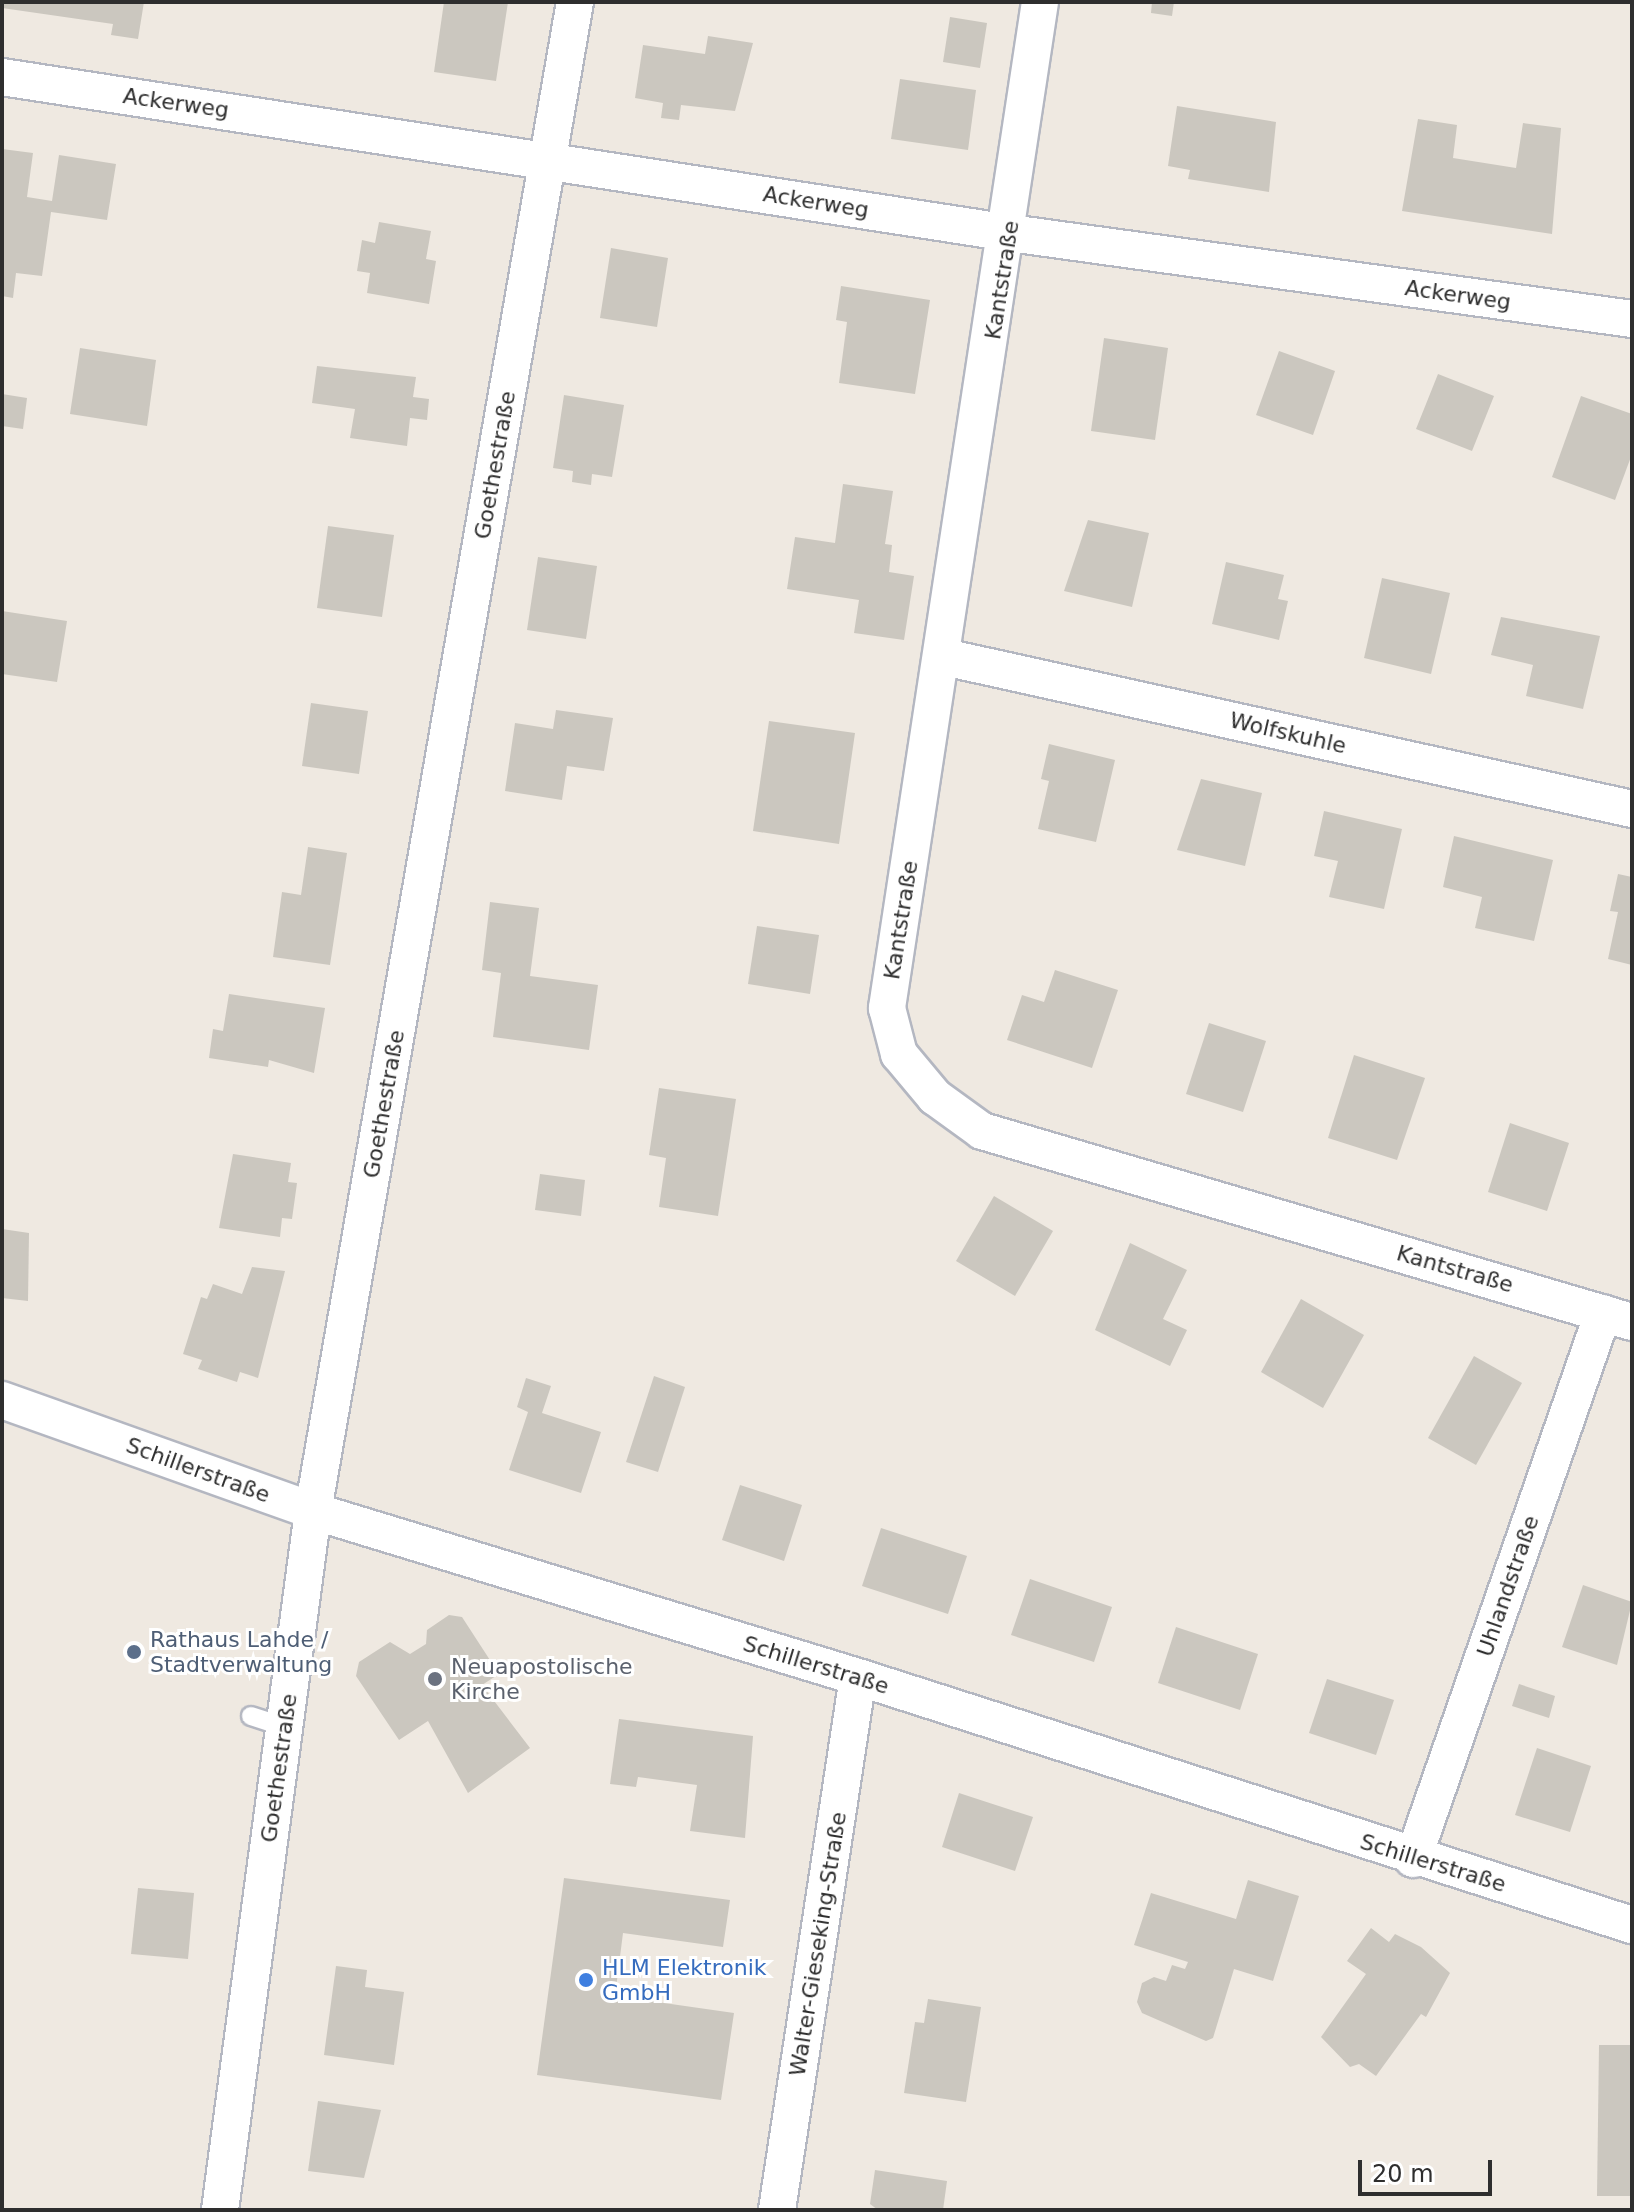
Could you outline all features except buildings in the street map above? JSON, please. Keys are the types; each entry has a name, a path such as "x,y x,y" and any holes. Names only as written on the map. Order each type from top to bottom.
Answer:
{"street":[{"name":"Goethestraße","path":"220,2210 268,1722 313,1511 575,2"},
{"name":"Kantstraße","path":"1040,2 1010,233 887,1008 899,1054 935,1097 982,1131 1618,1317"},
{"name":"Ackerweg","path":"2,77 548,158 1010,233 1632,319"},
{"name":"Wolfskuhle","path":"944,657 1632,809"},
{"name":"Uhlandstraße","path":"1413,1859 1618,1317"},
{"name":"Schillerstraße","path":"2,1400 313,1511 858,1677 1413,1859 1632,1925"},
{"name":"Walter-Gieseking-Straße","path":"777,2210 858,1677"}],"place":[{"name":"Rathaus Lahde / Stadtverwaltung","path":"134,1652"},
{"name":"Neuapostolische Kirche","path":"435,1679"},
{"name":"HLM Elektronik GmbH","path":"586,1980"}]}
